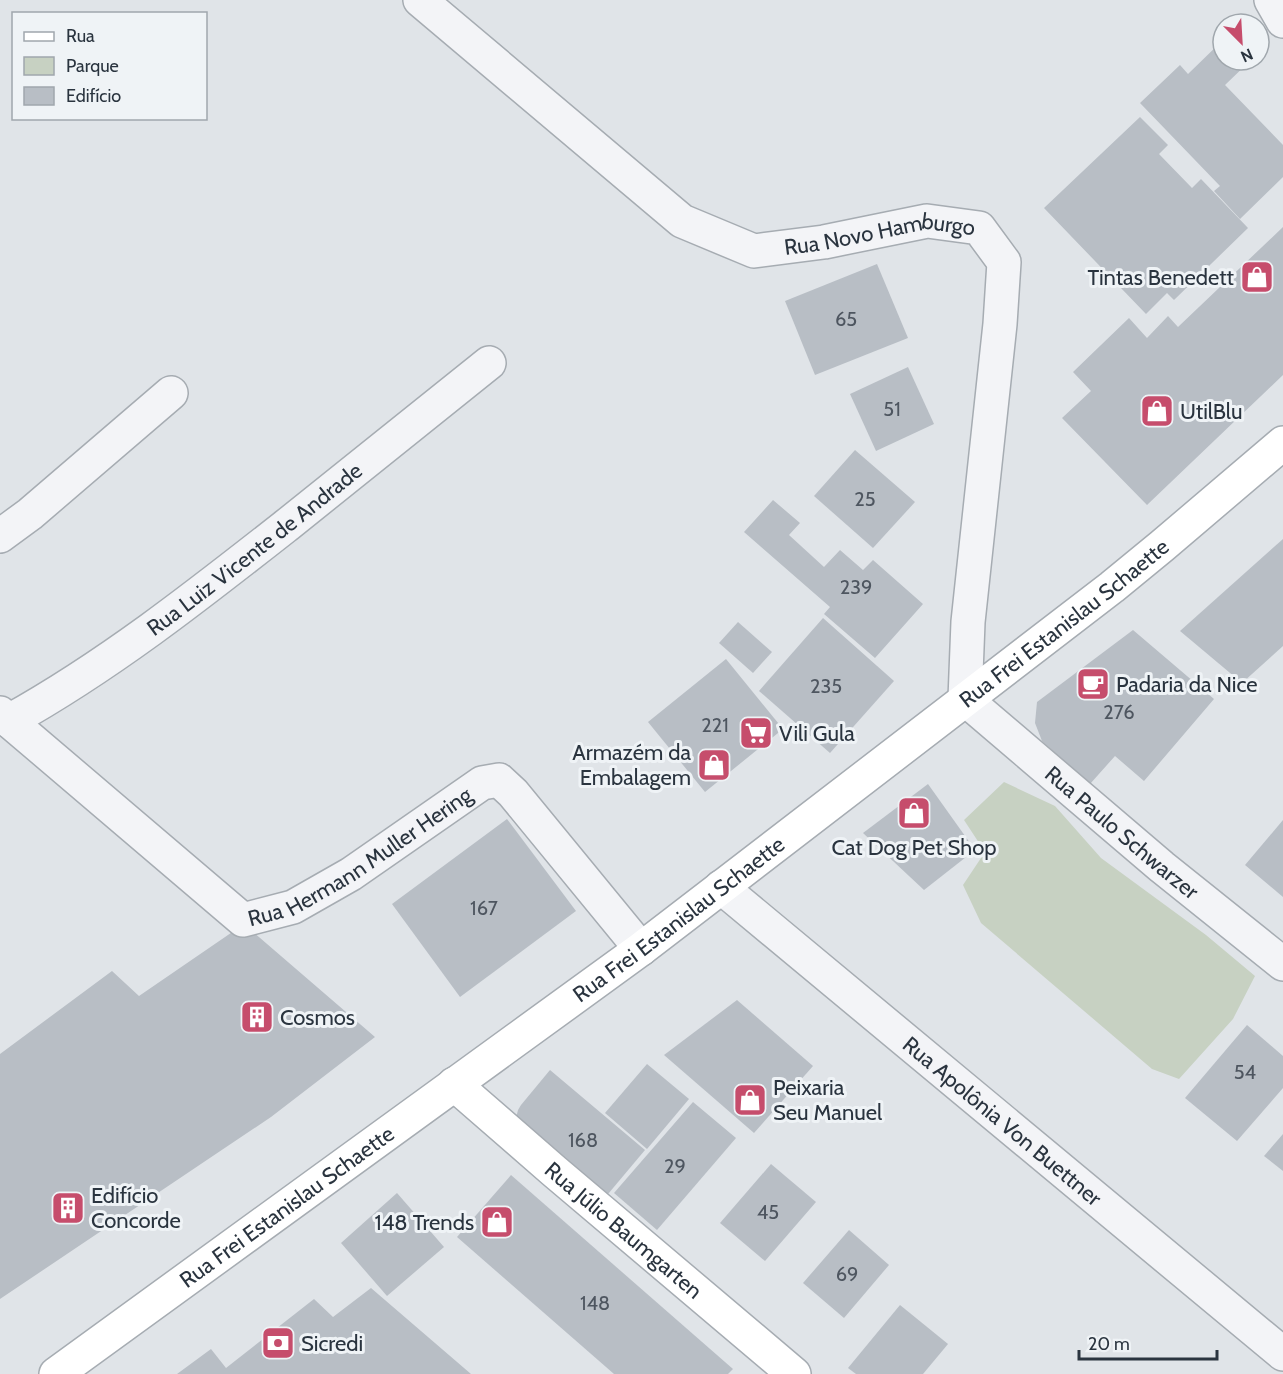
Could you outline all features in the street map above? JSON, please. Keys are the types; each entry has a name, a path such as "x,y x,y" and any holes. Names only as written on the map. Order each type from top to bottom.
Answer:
{"main road":[{"name":"Rua Frei Estanislau Schaette","path":"56,1374 641,949 1112,587 1283,442"},
{"name":"Rua Júlio Baumgarten","path":"454,1084 794,1374"}],"street":[{"name":"Rua Novo Hamburgo","path":"420,0 682,221 744,247 754,251 824,242 927,221 979,228 1004,262 1000,324 968,622 964,699"},
{"path":"1271,0 1283,21"},
{"name":"Rua Luiz Vicente de Andrade","path":"5,717 46,700 165,620 489,363"},
{"path":"0,536 30,514 171,393"},
{"name":"Rua Paulo Schwarzer","path":"964,699 1162,867 1283,964"},
{"name":"Rua Hermann Muller Hering","path":"5,717 243,920 293,907 351,874 482,783 499,780 513,793 641,949"},
{"name":"Rua Apolônia Von Buettner","path":"721,887 1283,1354"}],"green space":[{"path":"1004,782 1055,806 1101,858 1206,935 1255,976 1233,1019 1179,1079 1152,1069 981,923 963,885 985,852 964,820"}],"building":[{"path":"1211,52 1211,72 1239,72 1225,85 1283,145 1283,177 1240,219 1214,191 1220,186 1140,103 1180,65 1188,74"},
{"path":"1140,117 1168,145 1159,154 1192,188 1201,179 1248,228 1174,300 1167,293 1146,314 1044,208"},
{"name":"UtilBlu","path":"1283,227 1283,375 1147,505 1062,418 1091,391 1073,372 1129,318 1147,338 1168,316 1178,327"},
{"path":"877,264 908,338 815,375 785,301"},
{"path":"908,367 934,424 876,451 850,394"},
{"path":"855,450 915,502 873,548 814,496"},
{"path":"773,500 800,523 789,535 824,567 840,550 863,570 873,560 923,604 875,658 824,614 830,607 744,532"},
{"path":"1283,539 1283,646 1242,683 1180,631"},
{"path":"823,618 894,681 830,753 759,691"},
{"path":"738,622 772,652 753,673 719,643"},
{"path":"1133,630 1214,699 1144,781 1115,756 1090,784 1042,741 1035,723 1037,702"},
{"path":"726,659 783,729 705,792 648,722"},
{"path":"928,784 975,850 924,890 863,833"},
{"path":"507,819 576,911 460,997 392,904"},
{"path":"1283,820 1283,897 1245,865"},
{"name":"Edifício Concorde","path":"244,924 375,1037 271,1117 0,1299 0,1054 112,971 139,996"},
{"name":"Peixaria Seu Manuel","path":"737,1000 813,1066 754,1133 664,1055"},
{"path":"1247,1025 1283,1056 1283,1088 1237,1141 1185,1098"},
{"path":"647,1064 689,1099 647,1149 605,1113"},
{"path":"550,1070 645,1150 603,1200 516,1118 521,1105"},
{"path":"693,1102 736,1138 657,1230 614,1193"},
{"path":"1283,1134 1283,1171 1264,1156"},
{"path":"771,1164 816,1202 765,1261 720,1223"},
{"path":"511,1175 733,1369 728,1374 614,1374 457,1237"},
{"path":"397,1193 444,1247 387,1296 341,1243"},
{"path":"849,1230 889,1265 844,1318 803,1283"},
{"path":"371,1288 471,1374 177,1374 211,1349 226,1368 314,1299 333,1317"},
{"path":"900,1305 948,1344 923,1374 856,1374 848,1368"}],"place":[{"name":"Tintas Benedett","path":"1257,277"},
{"name":"UtilBlu","path":"1157,411"},
{"name":"Padaria da Nice","path":"1093,684"},
{"name":"Vili Gula","path":"756,733"},
{"name":"Armazém da Embalagem","path":"714,765"},
{"name":"Cat Dog Pet Shop","path":"914,813"},
{"name":"Cosmos","path":"257,1017"},
{"name":"Peixaria Seu Manuel","path":"750,1100"},
{"name":"Edifício Concorde","path":"68,1208"},
{"name":"148 Trends","path":"497,1222"},
{"name":"Sicredi","path":"278,1343"}]}
